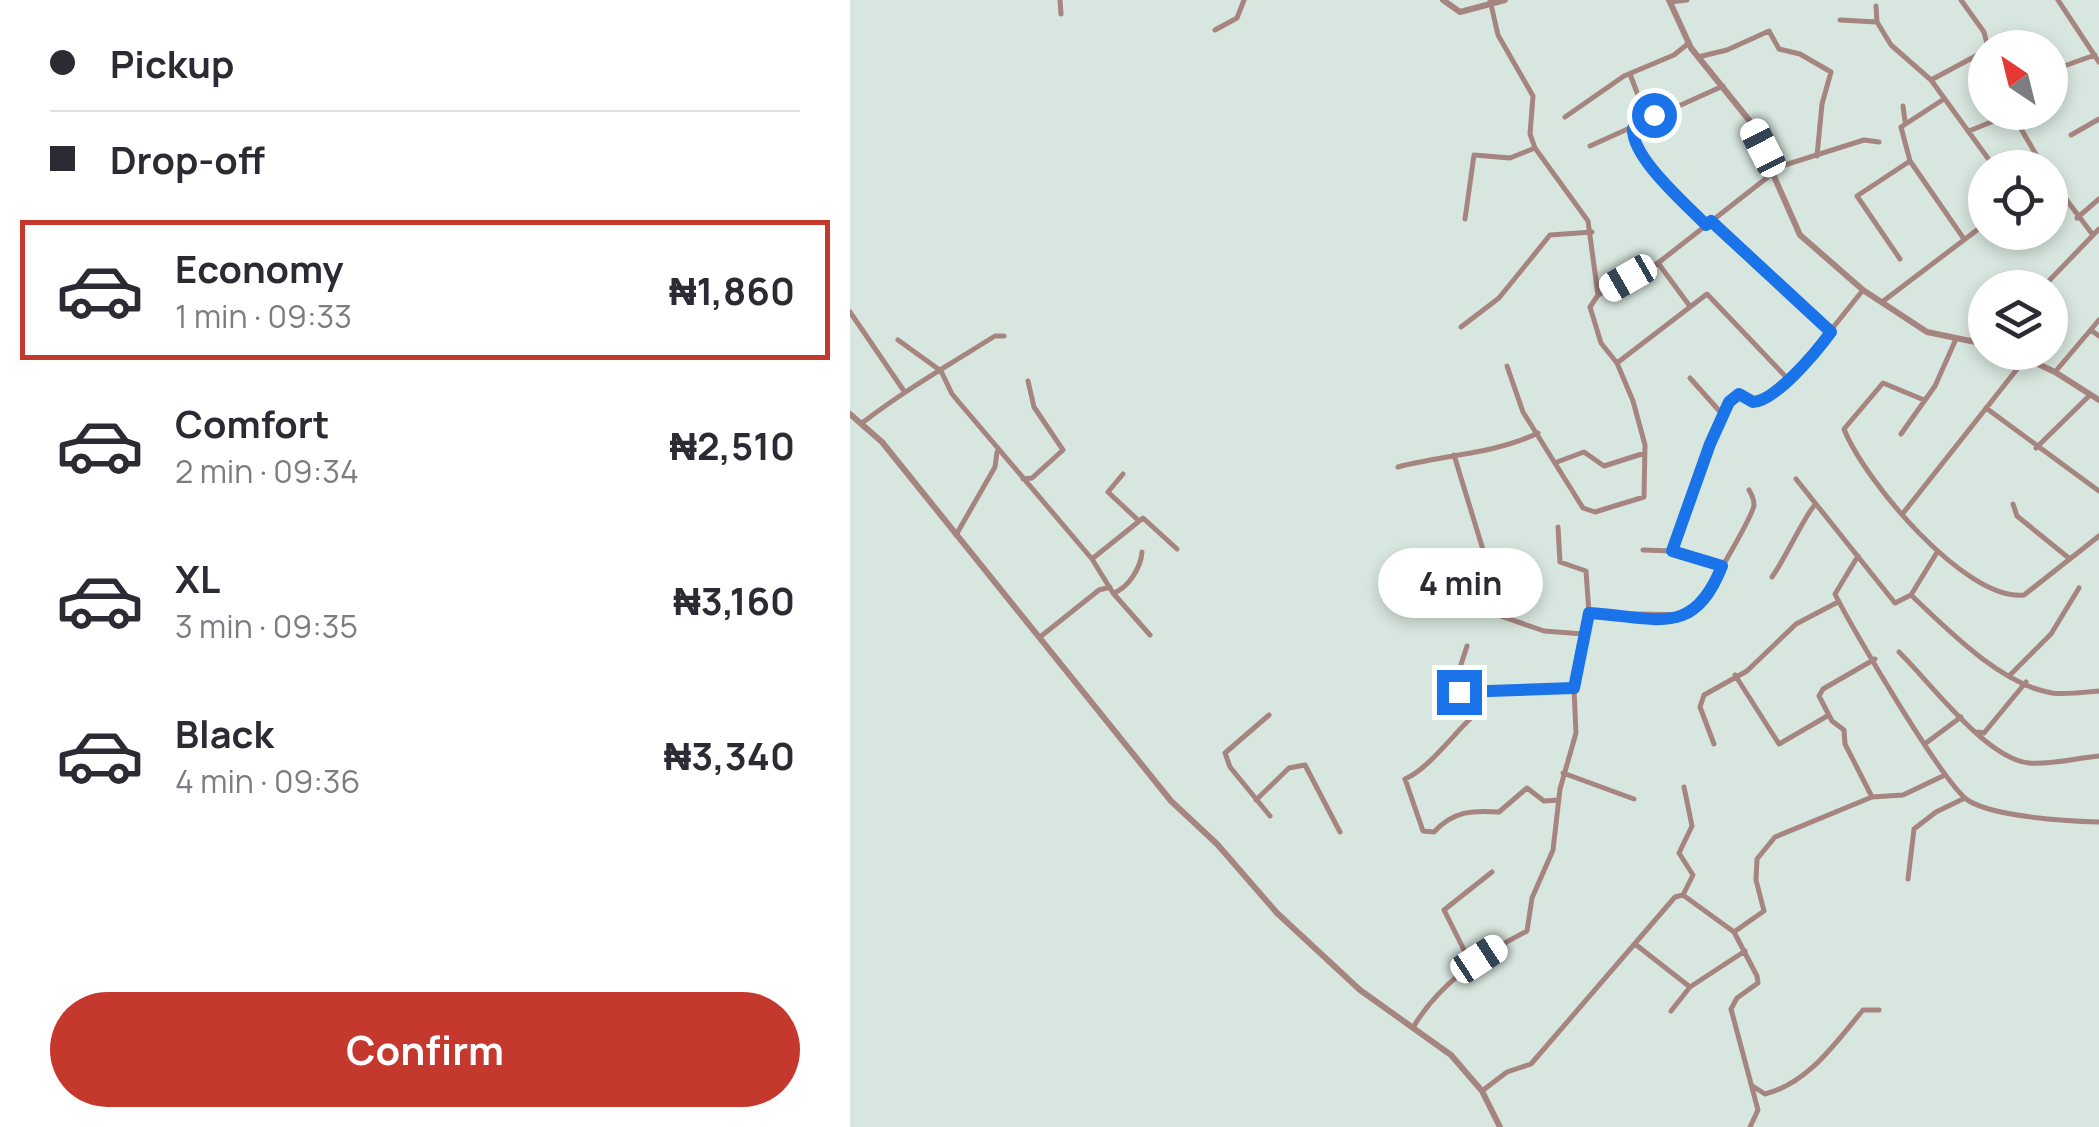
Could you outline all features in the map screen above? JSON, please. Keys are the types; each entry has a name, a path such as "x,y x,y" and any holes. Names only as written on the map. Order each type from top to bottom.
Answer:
{"street":[{"path":"1060,0 1062,14"},
{"path":"1215,30 1237,18 1244,0"},
{"path":"1443,0 1460,12 1505,0"},
{"path":"1687,0 1670,1 1698,57 1749,120 1796,230 1863,290 1927,332 1968,341"},
{"path":"1960,0 1982,30"},
{"path":"2058,0 2095,50 2099,62"},
{"path":"1490,1 1498,35 1531,89 1534,102 1530,134 1534,148 1592,232 1593,286 1598,295"},
{"path":"1876,6 1877,22 1890,45 1931,80 1982,150"},
{"path":"1840,20 1877,22"},
{"path":"1698,57 1727,50 1769,31 1778,49 1800,54 1832,72 1822,104 1817,156"},
{"path":"1566,117 1630,74 1674,55 1689,43"},
{"path":"2068,63 2095,50"},
{"path":"1931,80 1968,60"},
{"path":"1630,74 1647,119"},
{"path":"1590,146 1723,86"},
{"path":"1944,98 1905,121 1902,127 1910,161 1964,240"},
{"path":"1903,106 1905,121"},
{"path":"2071,135 2099,118"},
{"path":"1633,128 1638,151 1708,223 1831,332"},
{"path":"1507,366 1524,412 1583,508 1595,512 1646,495 1645,453 1633,400 1589,312 1598,295 1658,264 1772,171 1864,140 1879,142"},
{"path":"1465,219 1474,155 1510,158 1534,148"},
{"path":"1900,259 1857,196 1910,161"},
{"path":"2076,218 2099,199"},
{"path":"2059,270 2096,232 2076,218 2068,206"},
{"path":"1461,327 1499,298 1550,235 1592,232"},
{"path":"1882,302 1968,237"},
{"path":"1658,264 1689,305"},
{"path":"1672,551 1722,414 1739,394 1758,404 1788,379 1863,290"},
{"path":"1617,363 1689,305 1710,294 1788,379"},
{"path":"850,312 904,391"},
{"path":"2055,372 2099,320"},
{"path":"2091,330 2099,336"},
{"path":"862,423 904,391 995,336 1004,336"},
{"path":"1901,434 1956,339"},
{"path":"898,340 941,371 952,394 1092,559 1150,635"},
{"path":"1904,512 2016,370"},
{"path":"2050,370 2099,400"},
{"path":"1690,378 1722,414"},
{"path":"1028,382 1034,406 1063,446 1032,478 1031,489"},
{"path":"1924,400 1883,383 1844,429 1936,554 1998,592 2014,596 2042,585 2099,536"},
{"path":"2036,448 2090,395"},
{"path":"1986,408 2099,491"},
{"path":"850,414 862,423 956,534 1170,801 1222,849 1243,879 1360,990 1451,1055 1482,1092 1500,1127"},
{"path":"1398,467 1420,458 1514,444 1538,433"},
{"path":"956,534 995,467 997,449"},
{"path":"1557,462 1584,452 1604,466 1645,453"},
{"path":"1454,455 1488,566 1486,600 1492,613 1544,631 1583,634"},
{"path":"995,467 1008,463"},
{"path":"1123,474 1108,492 1139,520"},
{"path":"1023,479 1032,478"},
{"path":"1796,479 1895,603 1911,594 1936,554"},
{"path":"1589,613 1686,617 1706,600 1752,512 1754,500 1749,490"},
{"path":"2013,504 2017,516 2070,559"},
{"path":"1772,577 1796,542 1808,510 1816,505"},
{"path":"1092,559 1145,518 1177,549"},
{"path":"1414,1026 1424,1010 1472,966 1529,928 1532,898 1553,850 1563,774 1576,733 1574,688 1589,613 1586,571 1560,562 1558,527"},
{"path":"1644,550 1672,551 1722,566"},
{"path":"1038,640 1100,590 1122,590 1138,568 1142,552"},
{"path":"1858,556 1834,590 1838,602 1946,775 1966,798 2032,815 2099,822"},
{"path":"1100,570 1100,590"},
{"path":"2011,674 2051,634 2079,588"},
{"path":"1911,594 1972,653 2026,682 2046,692 2099,691"},
{"path":"1714,744 1700,703 1704,695 1767,654 1783,634 1838,602"},
{"path":"1467,646 1454,683 1471,718 1439,746 1424,770 1405,779 1423,832 1434,832 1448,818 1475,810 1500,812 1527,788 1544,801 1559,800"},
{"path":"1899,652 1987,741 2024,763 2099,756"},
{"path":"1872,798 1845,744 1844,730 1829,715 1820,692 1875,659"},
{"path":"1735,675 1780,744 1829,715"},
{"path":"1980,732 2026,682"},
{"path":"1459,692 1574,688"},
{"path":"1269,715 1225,753 1270,816"},
{"path":"1926,743 1961,717"},
{"path":"1256,800 1289,768 1305,765 1340,832"},
{"path":"1563,774 1634,799"},
{"path":"1734,932 1764,911 1756,880 1757,859 1764,846 1797,827 1872,798 1903,795 1946,775"},
{"path":"1482,1092 1506,1072 1531,1064 1675,897 1683,895 1693,877 1680,853 1692,826 1684,787"},
{"path":"1908,879 1914,830 1936,812 1966,798"},
{"path":"1472,966 1444,910 1492,872"},
{"path":"1683,895 1734,932 1758,983 1737,998 1731,1009 1758,1114 1750,1127"},
{"path":"1635,944 1690,987"},
{"path":"1671,1011 1690,987 1745,951"},
{"path":"1753,1086 1765,1094 1776,1092 1822,1060 1862,1010 1880,1010"}],"route":[{"path":"1459,692 1479,688 1574,688 1589,613 1682,618 1691,615 1713,589 1722,566 1672,551 1722,414 1739,394 1758,404 1799,370 1831,332 1711,221 1706,225 1638,151 1632,138 1633,128 1654,115"}]}
